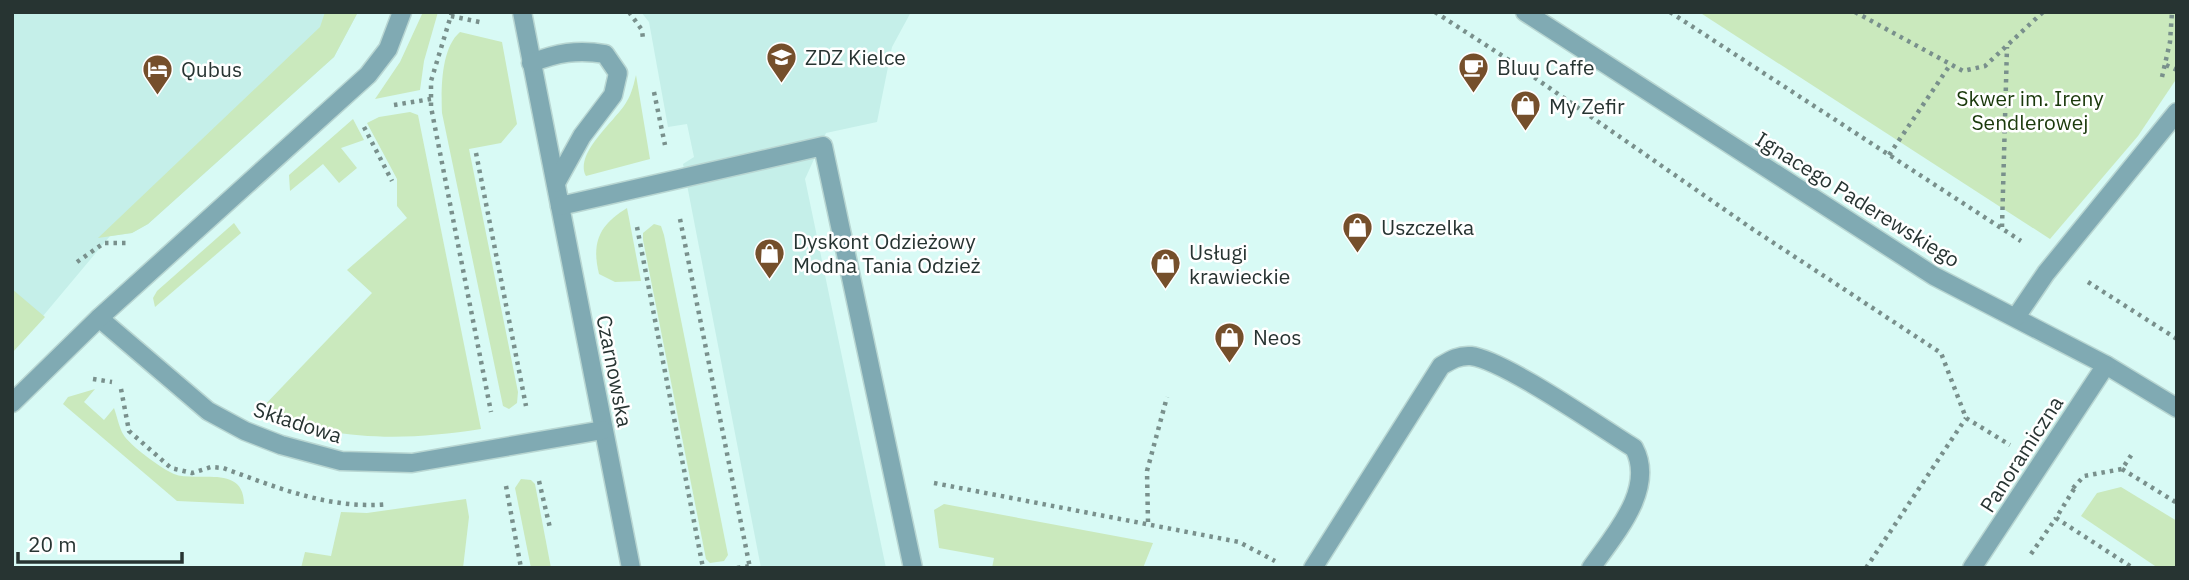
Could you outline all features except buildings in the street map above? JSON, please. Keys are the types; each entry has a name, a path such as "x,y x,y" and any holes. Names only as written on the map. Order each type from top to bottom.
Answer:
{"street":[{"path":"12,403 99,318 368,75 388,49 402,12"},
{"name":"Czarnowska","path":"522,12 631,568"},
{"name":"Ignacego Paderewskiego","path":"1525,12 1934,276 2106,365 2177,408"},
{"path":"531,62 559,52 585,51 605,54 618,73 613,95 582,136 556,183"},
{"path":"2016,317 2056,261 2177,112"},
{"path":"560,206 823,146 913,568"},
{"name":"Składowa","path":"99,318 208,411 245,431 281,445 341,461 412,463 603,430"},
{"path":"1313,568 1441,366 1454,358 1468,355 1500,366 1634,448 1640,461 1640,483 1635,499 1591,568"},
{"name":"Panoramiczna","path":"1972,568 2106,365"}],"path":[{"path":"629,12 642,30 644,43"},
{"path":"1435,12 1515,64 1772,242 1941,353 1966,418 2012,447"},
{"path":"1670,12 2177,339"},
{"path":"1855,12 1963,71 1974,71 2007,47 2043,12"},
{"path":"487,24 451,14 431,81 431,99 439,157 493,420"},
{"path":"2002,228 2007,47"},
{"path":"1889,155 1950,65"},
{"path":"2166,65 2177,70"},
{"path":"653,84 750,567 737,568"},
{"path":"402,104 431,99"},
{"path":"369,137 392,181"},
{"path":"476,153 527,413"},
{"path":"635,218 703,568"},
{"path":"1148,522 1147,471 1167,397"},
{"path":"1866,568 1966,418"},
{"path":"2122,469 2132,454"},
{"path":"2029,558 2084,476 2122,469 2177,503"},
{"path":"537,472 550,528"},
{"path":"504,475 522,568"},
{"path":"894,479 932,483 1148,522 1239,542 1278,563"},
{"path":"493,485 505,483"},
{"path":"2066,484 2074,489"},
{"path":"2056,518 2133,568"}],"shaded area":[{"path":"12,12 358,12 334,57 148,224 132,233 110,236 12,353"},
{"path":"641,12 911,12 892,47 877,122 826,133 805,179 886,568 761,568 683,164 694,157 687,124 668,127 649,22"}],"green space":[{"path":"325,12 358,12 334,57 148,224 132,233 98,238 320,27"},
{"path":"423,12 438,12 424,61 420,90 375,99 400,62"},
{"name":"Skwer im. Ireny Sendlerowej","path":"1699,12 2177,12 2177,78 2138,136 2050,239"},
{"path":"460,32 502,42 517,124 501,143 469,149 518,392 517,403 509,409 503,406 442,113 442,81 446,58"},
{"path":"636,75 650,159 586,176 586,157 598,137 627,101"},
{"path":"410,112 418,115 481,429 424,436 369,436 314,428 260,410 372,293 347,270 407,218 397,206 397,179 367,123 379,117"},
{"path":"353,119 364,140 341,148 357,168 339,183 323,164 290,191 289,175"},
{"path":"627,208 641,281 615,282 599,274 597,243 610,221"},
{"path":"234,223 241,233 155,307 153,298 157,291"},
{"path":"654,224 661,226 664,235 728,555 724,561 710,563 706,559 643,240 643,233"},
{"path":"12,289 45,317 12,353"},
{"path":"95,389 84,402 104,420 114,408 123,434 146,456 174,474 228,479 236,483 242,491 244,504 177,501 63,404 68,397"},
{"path":"521,479 531,480 535,484 551,568 531,568 515,488"},
{"path":"2121,487 2177,521 2177,568 2158,568 2081,516 2097,493"},
{"path":"466,499 469,517 463,568 301,568 305,552 331,556 341,512 367,513"},
{"path":"944,504 1153,543 1143,568 992,568 994,558 939,548 934,510"}],"place":[{"name":"ZDZ Kielce","path":"782,84"},
{"name":"Bluu Caffe","path":"1474,94"},
{"name":"Qubus","path":"158,96"},
{"name":"My Zefir","path":"1526,133"},
{"name":"Uszczelka","path":"1358,254"},
{"name":"Dyskont Odzieżowy Modna Tania Odzież","path":"770,280"},
{"name":"Usługi krawieckie","path":"1166,291"},
{"name":"Neos","path":"1230,364"}]}
